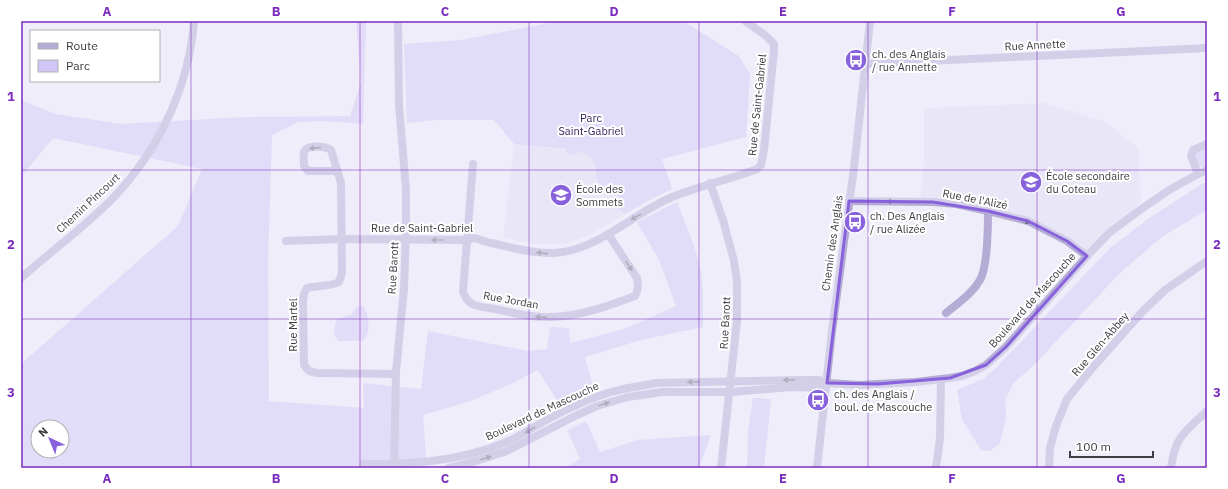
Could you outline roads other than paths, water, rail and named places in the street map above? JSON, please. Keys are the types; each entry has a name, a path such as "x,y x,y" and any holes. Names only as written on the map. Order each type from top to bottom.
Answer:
{"street":[{"name":"Chemin Pincourt","path":"21,278 108,203 125,185 158,139 177,96 187,65 194,21"},
{"name":"Rue Barott","path":"394,466 396,374 404,288 406,240 406,190 399,105 398,21"},
{"name":"Rue de Saint-Gabriel","path":"286,241 342,239 468,240 474,238 529,251 553,254 580,247 608,234 654,205 670,198 710,183 746,174 757,169 761,165 771,86 774,44 765,35 745,21"},
{"name":"Chemin des Anglais","path":"817,468 831,338 854,168 870,21"},
{"name":"Rue Annette","path":"865,64 1207,48"},
{"path":"1198,174 1191,156 1193,150 1207,144"},
{"name":"Rue Martel","path":"338,172 308,171 304,166 305,150 308,148 327,148 331,150 338,172 341,183 342,273 339,282 333,285 307,288 304,294 304,365 309,371 317,373 396,374"},
{"path":"468,240 474,164"},
{"name":"Boulevard de Mascouche","path":"363,464 394,466 444,460 490,448 505,443 572,407 612,392 656,383 819,380 827,383 878,384 962,376 986,365 1006,347 1087,256 1128,218 1169,190 1207,170"},
{"name":"Rue Barott","path":"710,183 723,220 734,261 737,282 737,321 732,382 721,468"},
{"name":"Rue de l'Alizé","path":"849,201 933,202 956,204 988,211 1028,221 1067,241 1087,256"},
{"path":"946,313 968,295 980,279 985,262 988,211"},
{"name":"Rue Jordan","path":"468,240 463,291 466,298 472,305 525,316 552,317 576,315 603,308 635,296 638,292 637,278 608,234"},
{"name":"Rue Glen-Abbey","path":"1049,468 1050,448 1056,426 1068,399 1094,366 1165,290 1207,261"},
{"path":"936,468 940,439 941,379"},
{"name":"Boulevard de Mascouche","path":"449,468 507,451 576,415 597,406 618,400 662,392 731,392 792,387 819,388 827,383"},
{"path":"1171,468 1176,444 1183,434 1207,411"}],"place":[{"name":"ch. des Anglais / rue Annette","path":"856,60"},
{"name":"École secondaire du Coteau","path":"1031,182"},
{"name":"École des Sommets","path":"561,195"},
{"name":"ch. Des Anglais / rue Alizée","path":"855,222"},
{"name":"ch. des Anglais / boul. de Mascouche","path":"818,400"}],"park label":[{"name":"Parc Saint-Gabriel","path":"591,124"}]}
